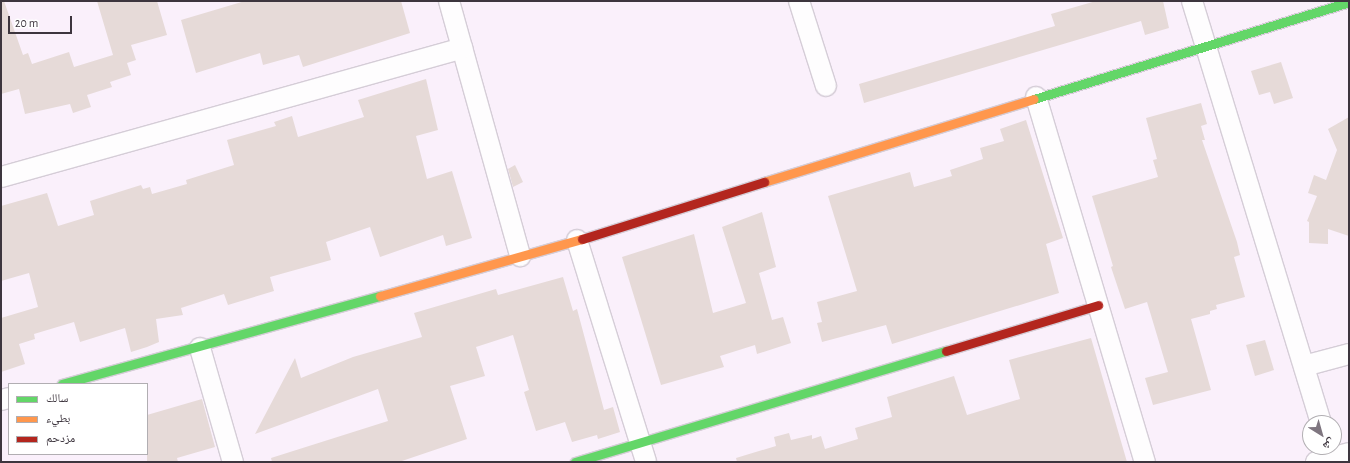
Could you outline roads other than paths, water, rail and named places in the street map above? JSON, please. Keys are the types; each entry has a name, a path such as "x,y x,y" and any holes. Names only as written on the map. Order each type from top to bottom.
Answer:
{"street":[{"path":"449,1 520,256"},
{"path":"799,1 826,86"},
{"path":"1192,1 1319,415"},
{"path":"66,383 200,348 577,240 1036,97 1349,2"},
{"path":"1,177 462,48"},
{"path":"1036,97 1145,462"},
{"path":"577,240 646,462"},
{"path":"575,462 1098,305"},
{"path":"200,348 233,462"},
{"path":"1304,366 1349,354"}]}
